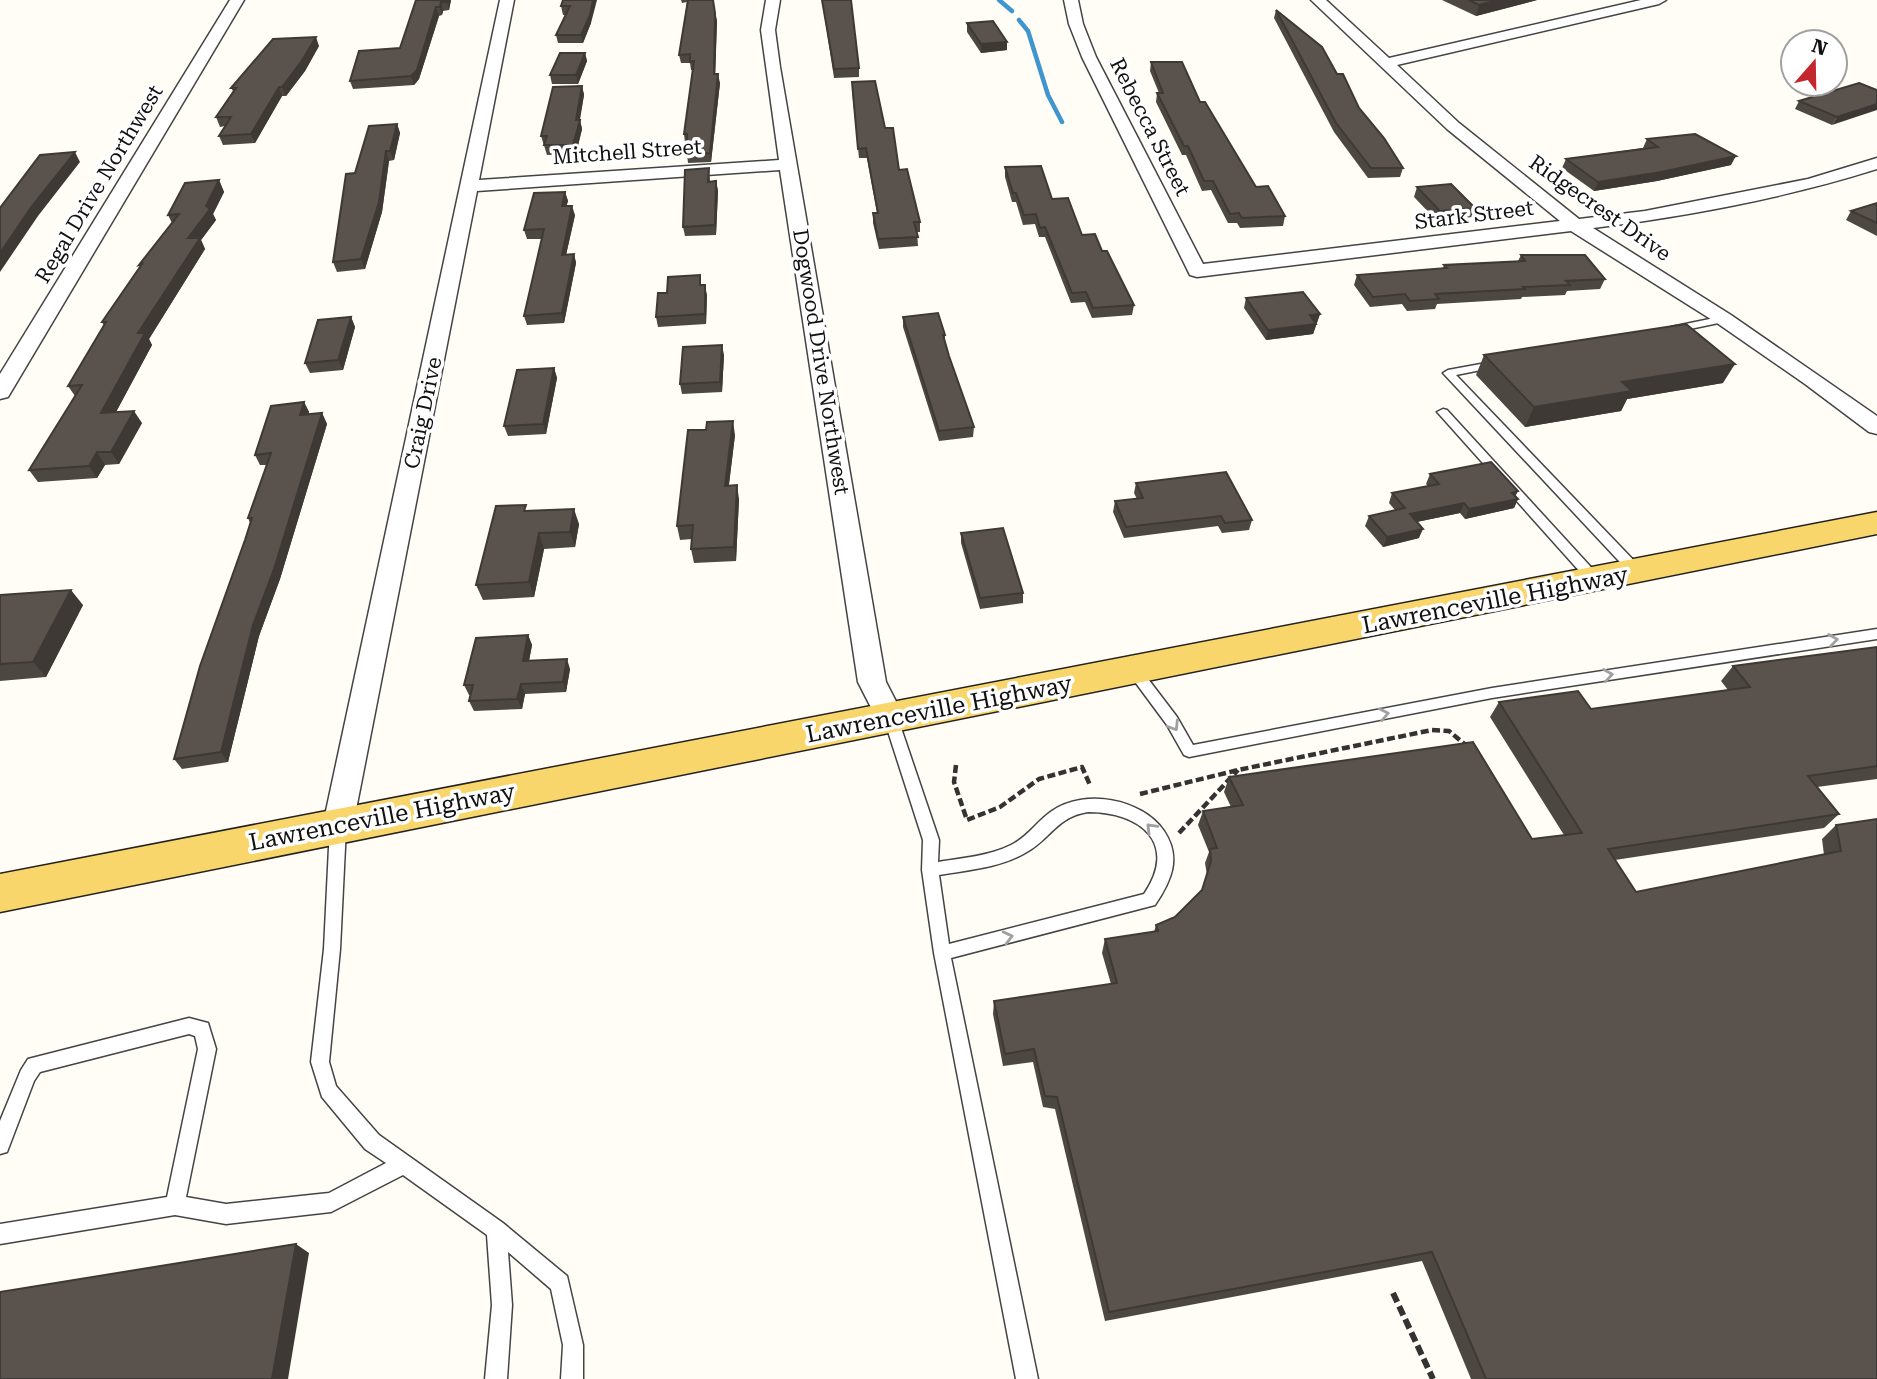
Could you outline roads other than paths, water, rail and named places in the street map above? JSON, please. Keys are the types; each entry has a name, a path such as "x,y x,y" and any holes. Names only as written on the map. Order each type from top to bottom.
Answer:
{"main road":[{"name":"Lawrenceville Highway","path":"0,893 1877,523"}],"street":[{"name":"Regal Drive Northwest","path":"0,392 237,0"},
{"name":"Craig Drive","path":"338,825 507,0"},
{"name":"Dogwood Drive Northwest","path":"773,0 768,30 872,682 891,719"},
{"name":"Rebecca Street","path":"1071,0 1076,24 1089,57 1197,271"},
{"name":"Ridgecrest Drive","path":"1318,0 1477,147 1577,226 1724,319 1813,379 1877,427"},
{"path":"1387,63 1659,0"},
{"name":"Stark Street","path":"1197,271 1645,216 1811,184 1877,163"},
{"name":"Mitchell Street","path":"469,186 789,164"}],"lane":[{"path":"1654,333 1724,319"},
{"path":"1503,362 1448,373 1637,572"},
{"path":"1443,412 1595,580"},
{"path":"1134,671 1172,721 1189,751 1505,691 1877,634"},
{"path":"891,719 931,840 930,870 942,953 1027,1379"},
{"path":"930,870 1013,852 1030,843 1063,812 1097,806 1118,809 1139,817 1155,830 1164,846 1168,864 1161,883 1149,900 942,953"},
{"path":"338,825 332,949 320,1062 328,1091 372,1142 496,1230 560,1283 573,1346 572,1379"},
{"path":"0,1145 27,1076 34,1065 189,1026 202,1029 207,1049 176,1205"},
{"path":"0,1234 176,1205 226,1214 331,1202 403,1165"},
{"path":"496,1230 502,1305 496,1379"}],"waterway":[{"path":"999,0 1012,11"},
{"path":"1019,20 1028,31 1048,95 1062,122"}]}
